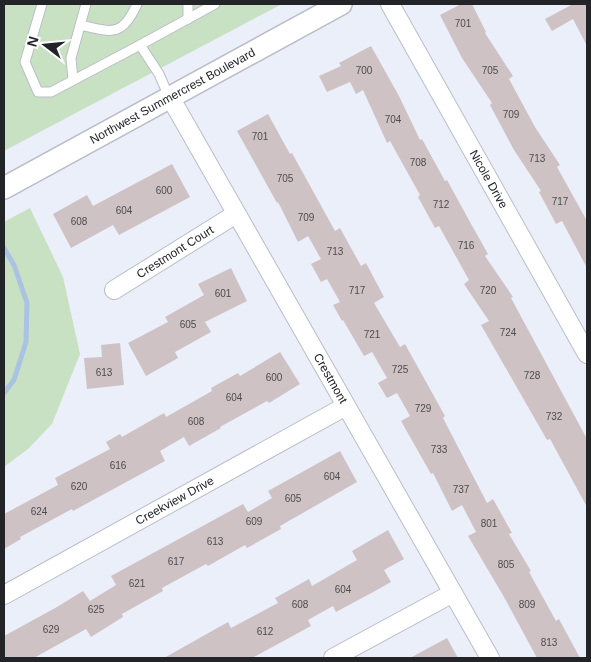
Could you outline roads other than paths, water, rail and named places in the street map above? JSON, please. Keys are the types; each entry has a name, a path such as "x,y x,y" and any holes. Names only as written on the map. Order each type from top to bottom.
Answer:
{"street":[{"name":"Northwest Summercrest Boulevard","path":"4,188 341,4"},
{"name":"Nicole Drive","path":"390,4 587,354"},
{"name":"Crestmont","path":"170,97 490,658"},
{"name":"Crestmont Court","path":"114,290 236,214"},
{"name":"Creekview Drive","path":"4,595 346,406"},
{"path":"333,658 453,592"}],"lane":[{"path":"42,4 25,62 38,92 51,92 215,4"},
{"path":"73,80 72,58 86,4"},
{"path":"80,25 108,31 119,29 130,17 137,4"},
{"path":"188,4 188,19"},
{"path":"140,45 159,74 170,97"}],"waterway":[{"path":"4,248 14,265 27,303 26,342 14,380 4,393"}]}
